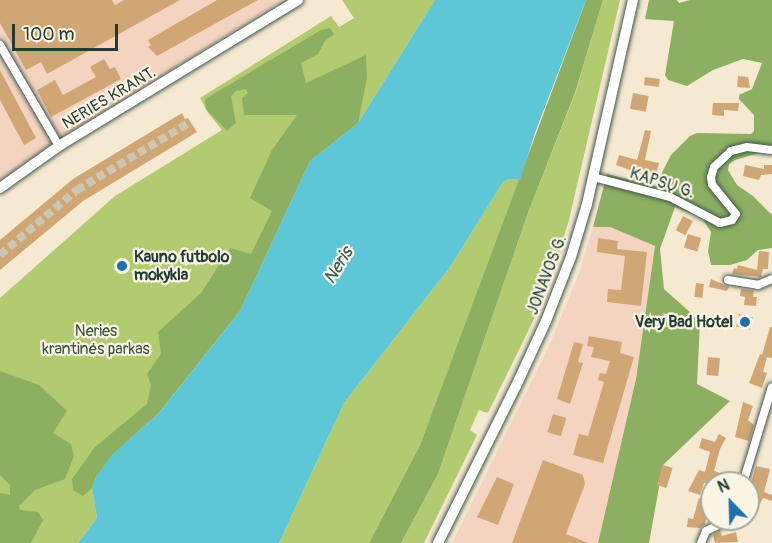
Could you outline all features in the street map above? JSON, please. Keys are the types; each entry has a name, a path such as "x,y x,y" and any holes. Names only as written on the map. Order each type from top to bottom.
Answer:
{"main road":[{"name":"NERIES KRANT.","path":"0,188 59,146 298,0"},
{"name":"JONAVOS G.","path":"438,543 546,321 571,257 593,177 633,0"}],"street":[{"path":"0,45 59,146"},
{"name":"KAPSŲ G.","path":"593,177 670,197 720,223 732,220 736,214 712,184 714,167 731,151 747,147 772,150"},
{"path":"728,280 758,285 772,279"},
{"path":"747,471 770,401 772,387"}],"shaded area":[{"path":"0,0 283,0 44,149 0,181"},
{"path":"593,227 610,227 655,246 636,379 598,543 452,543 549,346 579,273"}],"green space":[{"name":"Neries krantinės parkas","path":"342,0 435,0 358,123 310,161 240,311 96,477 92,488 97,518 78,543 0,543 0,298 115,196 222,130 208,113 200,98 331,16 339,27 354,18"},
{"path":"586,0 603,0 575,93 529,210 438,474 401,543 369,543 420,445"},
{"path":"603,0 620,0 569,220 557,259 533,321 489,411 487,413 479,410 470,430 477,435 424,543 401,543 438,474 529,210 575,94"},
{"path":"649,0 677,0 679,3 690,0 772,0 772,149 735,160 729,164 728,170 737,185 753,196 772,215 772,248 758,250 747,260 730,265 711,265 708,251 711,232 701,217 675,207 660,249 664,289 700,321 697,384 730,401 663,465 649,543 598,543 636,379 655,246 610,227 593,227 607,174 655,186 671,155 690,136 697,133 751,134 754,131 754,115 739,99 739,95 752,89 762,63 743,59 713,70 687,86 668,80 665,75 674,21 645,19"},
{"path":"330,28 334,34 325,41 318,54 301,63 306,83 366,55 367,78 358,123 310,161 240,311 158,414 113,454 96,477 92,488 83,496 73,490 72,479 95,447 147,404 151,385 147,374 161,354 158,332 201,293 230,248 251,254 272,211 250,198 272,150 297,115 244,115 242,98 248,93 246,89 236,91 231,96 236,123 227,131 206,109 205,99 321,30"},
{"path":"509,179 520,180 420,445 369,543 279,543 344,403 450,267 503,182"},
{"path":"0,371 39,385 67,411 53,433 71,444 74,456 65,479 35,490 19,506 20,510 38,512 43,520 31,543 0,543 0,493 10,495 10,485 0,475"}],"water":[{"name":"Neris","path":"435,0 586,0 536,130 520,180 509,179 503,182 450,267 344,403 279,543 78,543 97,518 92,488 96,477 113,454 158,414 240,311 310,161 358,123"}],"building":[{"path":"0,0 112,0 115,5 124,0 180,0 47,74 41,62 26,70 0,23"},
{"path":"217,0 258,0 157,56 148,47 151,45 148,40"},
{"path":"104,59 110,69 115,67 121,79 51,117 37,90 55,80 63,95 96,77 90,67"},
{"path":"0,70 36,138 24,145 0,100"},
{"path":"738,76 748,77 750,88 737,87"},
{"path":"645,77 660,79 659,87 644,85"},
{"path":"633,93 649,96 646,112 630,109"},
{"path":"713,103 739,103 738,111 724,110 724,116 712,115"},
{"path":"182,113 197,132 83,201 0,270 0,240 73,179"},
{"path":"645,130 651,131 645,160 659,163 655,179 616,165 619,155 637,160"},
{"path":"745,165 764,169 764,165 772,165 772,174 761,175 759,180 743,176"},
{"path":"683,216 693,221 686,235 676,230"},
{"path":"688,234 701,238 697,251 684,247"},
{"path":"598,238 618,241 617,249 647,252 641,306 607,302 608,289 621,290 625,256 597,252"},
{"path":"759,251 769,252 768,269 763,269 761,277 732,274 738,265 757,270"},
{"path":"711,279 729,287 727,291 709,287"},
{"path":"696,283 704,284 702,298 694,297"},
{"path":"741,289 754,291 753,297 757,297 756,306 744,305 745,297 740,296"},
{"path":"739,314 753,317 750,330 736,327"},
{"path":"770,327 772,327 772,358 767,357 763,372 767,373 762,388 749,383 760,354 762,355"},
{"path":"589,336 622,342 620,353 634,357 603,463 573,455 579,434 588,436 604,382 598,380 600,373 606,374 610,361 591,357 594,347 587,346"},
{"path":"574,342 583,344 578,362 583,363 570,404 557,399"},
{"path":"708,357 720,358 718,376 706,375"},
{"path":"743,402 753,406 748,420 754,425 749,441 735,437"},
{"path":"553,414 566,418 561,436 547,432"},
{"path":"719,434 726,438 720,449 714,471 705,471 710,452 699,448 702,438 715,442"},
{"path":"543,460 583,475 585,484 566,534 588,543 512,543"},
{"path":"663,465 673,468 666,488 657,485"},
{"path":"756,466 770,469 764,492 772,495 772,501 763,498 760,504 760,471 755,471"},
{"path":"699,470 702,471 700,471 700,495 688,491"},
{"path":"497,477 514,484 498,525 477,517"},
{"path":"700,498 700,528 687,527 688,518 693,519"},
{"path":"720,531 722,536 736,532 738,542 715,543 713,535"}],"tunnel":[{"path":"0,255 77,190 190,122"}],"place":[{"name":"Kauno futbolo mokykla","path":"122,266"},
{"name":"Very Bad Hotel","path":"745,322"}]}
